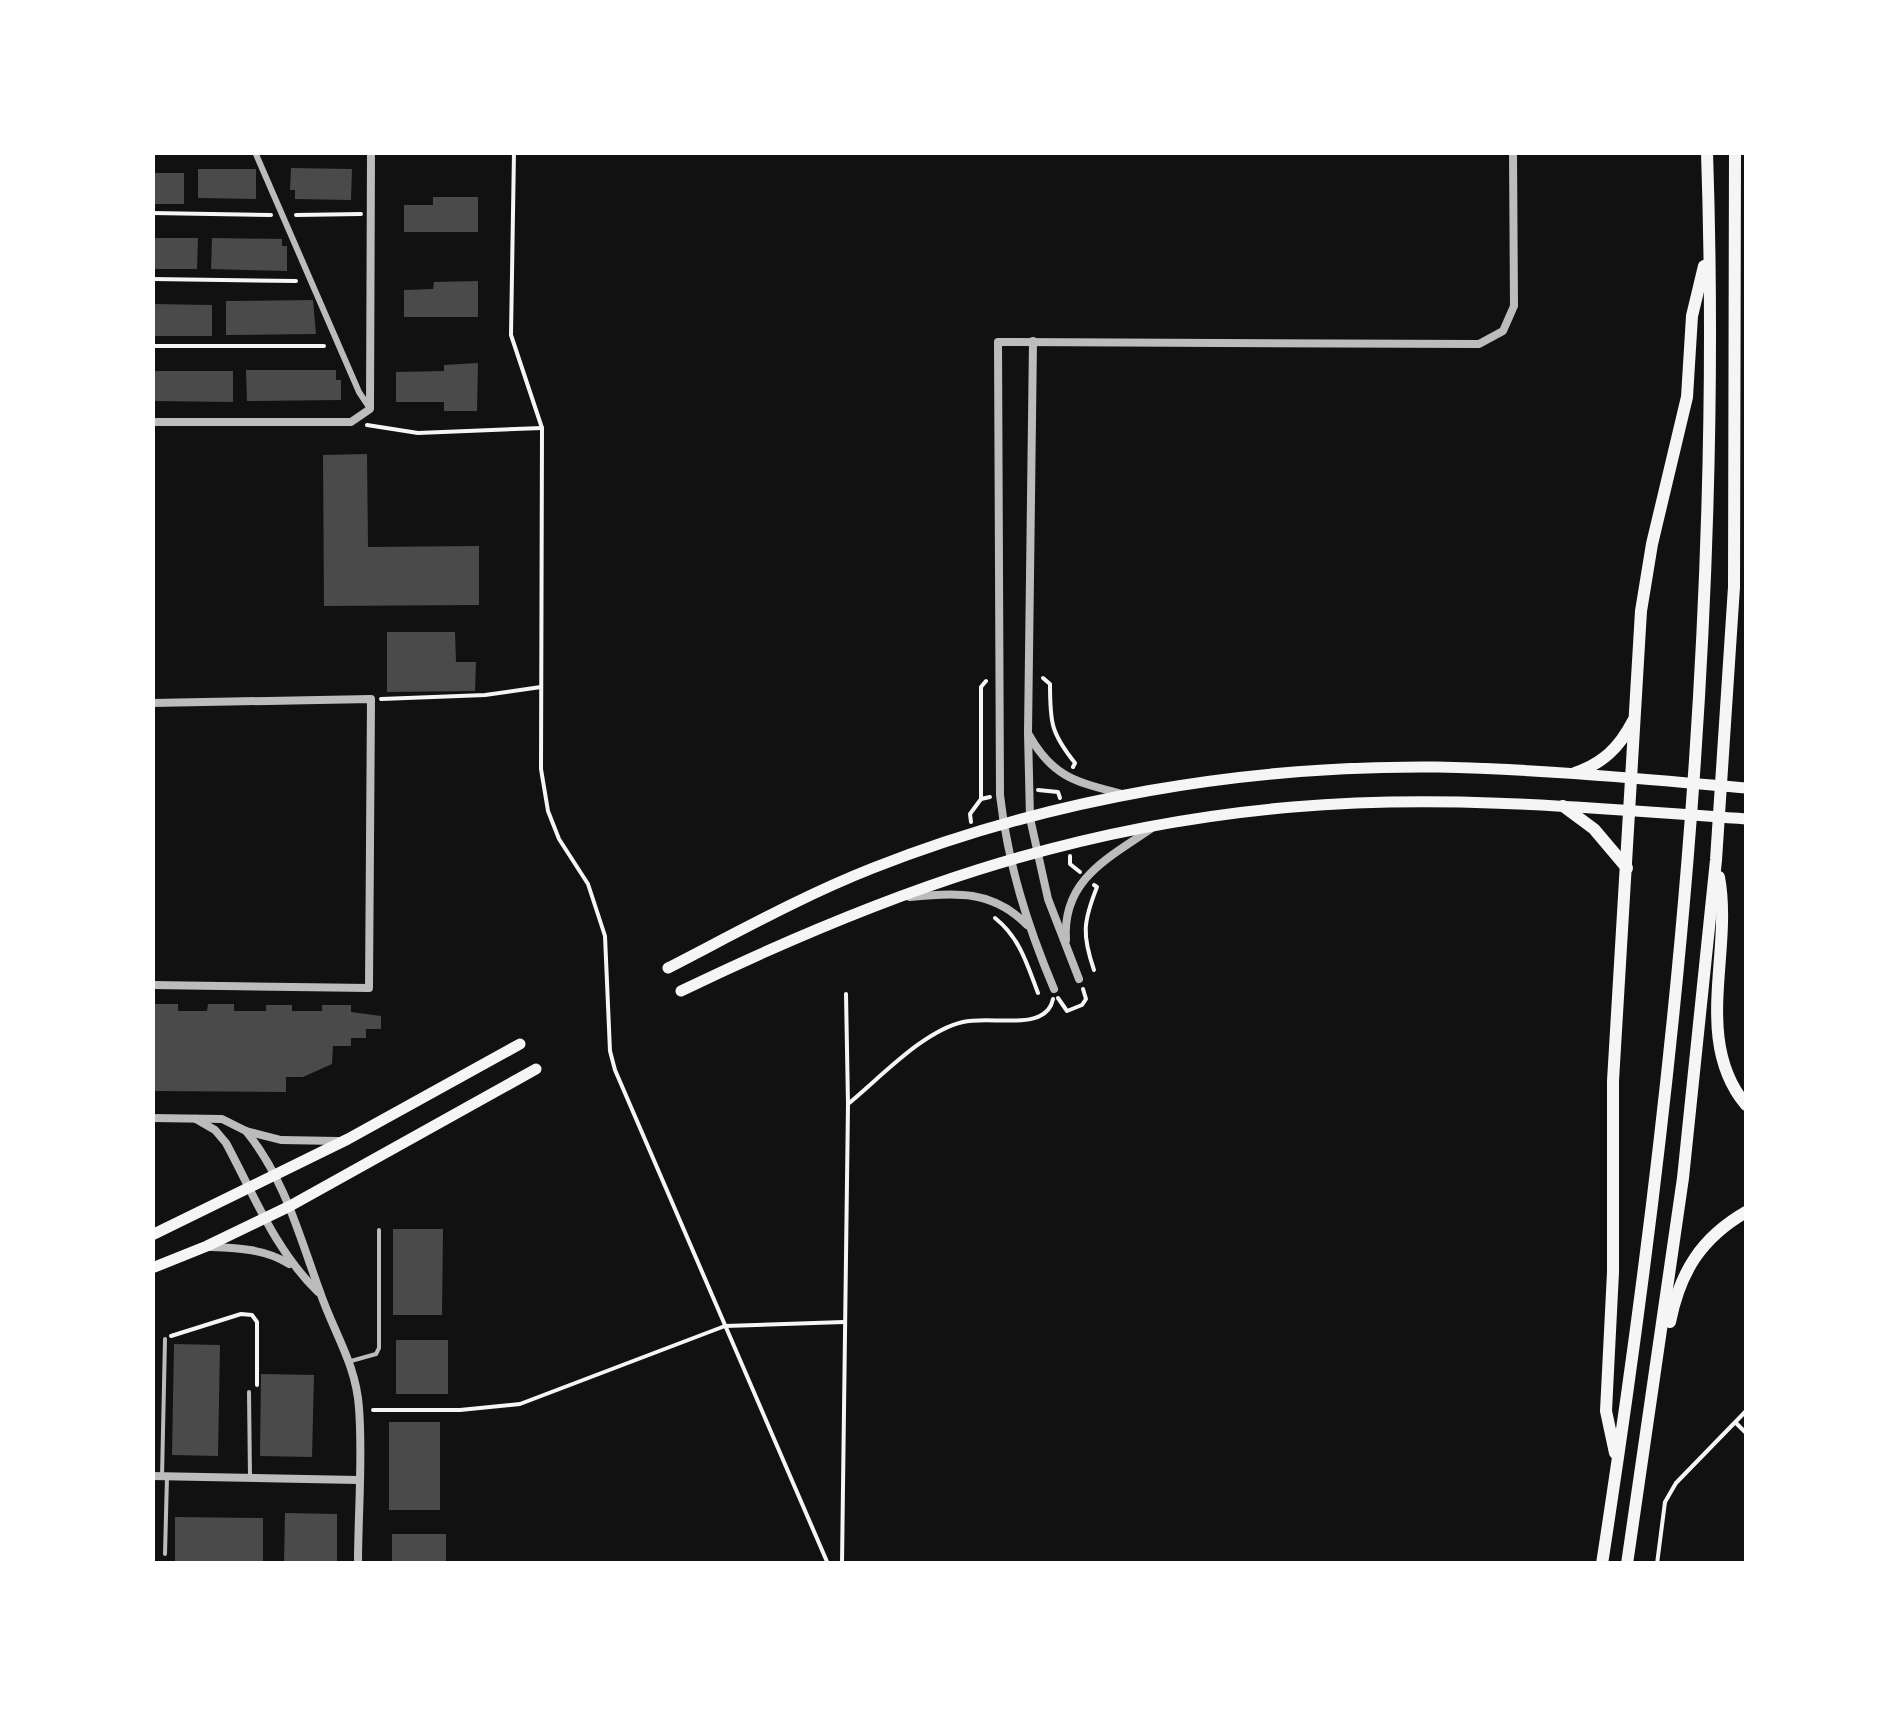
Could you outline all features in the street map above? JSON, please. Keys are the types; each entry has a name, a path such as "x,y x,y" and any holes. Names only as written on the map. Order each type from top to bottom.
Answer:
{"highway":[{"path":"1602,1564 1664,1107 1696,763 1706,585 1707,152"},
{"path":"1627,1564 1683,1178 1716,860 1734,568 1736,152"},
{"path":"1617,1465 1606,1411 1613,1272 1613,1081 1634,719 1645,583 1687,397 1692,316 1709,244"},
{"path":"1575,773 1591,768 1610,754 1626,736 1634,719"},
{"path":"1562,806 1594,828 1626,868"},
{"path":"1716,860 1724,906 1716,1034 1726,1073 1746,1105"},
{"path":"1654,1377 1663,1359 1676,1290 1708,1241 1746,1212"}],"main road":[{"path":"668,968 872,868 1030,818 1127,795 1226,779 1350,768 1434,767 1575,773 1746,788"},
{"path":"681,991 776,945 886,900 1008,858 1156,826 1255,811 1370,802 1478,802 1746,819"},
{"path":"152,1236 348,1140 520,1044"},
{"path":"152,1268 290,1206 536,1068"}],"street":[{"path":"255,152 370,409"},
{"path":"370,409 372,152"},
{"path":"1054,989 1028,926 1008,858 1000,795 998,342 1479,344 1503,331 1514,306 1514,152"},
{"path":"1034,341 1028,667 1030,818 1036,852 1079,979"},
{"path":"152,422 352,422 370,409"},
{"path":"152,703 371,700 369,988 152,985"},
{"path":"1028,733 1042,758 1068,778 1127,795"},
{"path":"1066,949 1065,923 1081,881 1156,826"},
{"path":"886,900 950,892 980,895 1002,905 1028,926"},
{"path":"152,1118 222,1120 246,1131 292,1141 348,1140"},
{"path":"196,1119 216,1130 226,1143 293,1268"},
{"path":"246,1131 290,1206 320,1293 350,1361 360,1410 358,1564"},
{"path":"206,1246 278,1257 320,1293"},
{"path":"161,1477 358,1480"}],"lane":[{"path":"350,1361 376,1354 379,1348 379,1230"},
{"path":"164,1339 161,1477 165,1554"},
{"path":"250,1392 250,1478"}],"path":[{"path":"514,152 510,335 542,428 541,769 548,811 559,840 588,884 605,936 610,1051 615,1070 828,1564"},
{"path":"152,213 371,214"},
{"path":"152,280 311,281"},
{"path":"152,346 339,346"},
{"path":"352,422 418,433 542,428"},
{"path":"981,799 981,687 999,665"},
{"path":"1028,667 1050,684 1050,724 1075,763 1068,778"},
{"path":"371,700 484,695 541,687"},
{"path":"1094,970 1084,939 1087,911 1097,888"},
{"path":"994,917 1008,928 1022,949 1038,993"},
{"path":"1054,989 1062,1007 1074,1010 1086,999 1079,979"},
{"path":"848,1104 934,1034 952,1024 989,1017 1040,1019 1053,1004 1054,989"},
{"path":"842,1564 846,994"},
{"path":"164,1339 241,1314 252,1314 257,1322 257,1400"},
{"path":"360,1410 460,1410 520,1404 725,1326 844,1322"},
{"path":"1657,1564 1665,1502 1676,1482 1746,1411"},
{"path":"1735,1422 1746,1433"}],"building":[{"path":"291,168 352,169 351,200 295,199 295,190 290,190"},
{"path":"198,169 256,169 256,199 198,198"},
{"path":"152,173 184,173 184,204 152,204"},
{"path":"433,197 478,197 478,232 404,232 404,205 433,205"},
{"path":"152,238 198,238 197,269 152,269"},
{"path":"212,238 282,239 282,246 287,246 287,271 211,269"},
{"path":"478,281 478,317 404,317 404,290 433,289 434,282"},
{"path":"313,300 316,334 226,335 226,301"},
{"path":"152,304 212,305 212,336 152,336"},
{"path":"478,363 477,411 444,411 444,402 396,402 396,372 444,371 444,365"},
{"path":"246,370 336,370 336,380 341,380 341,400 247,401"},
{"path":"152,371 233,371 233,402 152,401"},
{"path":"367,454 368,547 479,546 479,605 324,606 323,455"},
{"path":"387,632 455,632 456,662 476,662 475,691 387,692"},
{"path":"152,1004 178,1004 178,1011 207,1011 208,1004 234,1004 234,1011 266,1011 266,1005 292,1005 292,1011 322,1011 322,1005 351,1005 351,1012 381,1016 381,1029 366,1029 366,1038 351,1038 351,1046 333,1046 332,1064 303,1077 286,1077 286,1092 152,1091"},
{"path":"393,1229 443,1229 442,1315 393,1315"},
{"path":"396,1340 448,1340 448,1394 396,1394"},
{"path":"174,1344 220,1345 218,1456 172,1455"},
{"path":"261,1374 314,1375 312,1457 260,1456"},
{"path":"389,1422 440,1422 440,1510 389,1510"},
{"path":"285,1513 337,1514 337,1564 284,1564"},
{"path":"175,1517 263,1518 263,1564 175,1564"},
{"path":"392,1534 446,1534 446,1564 392,1564"}]}
